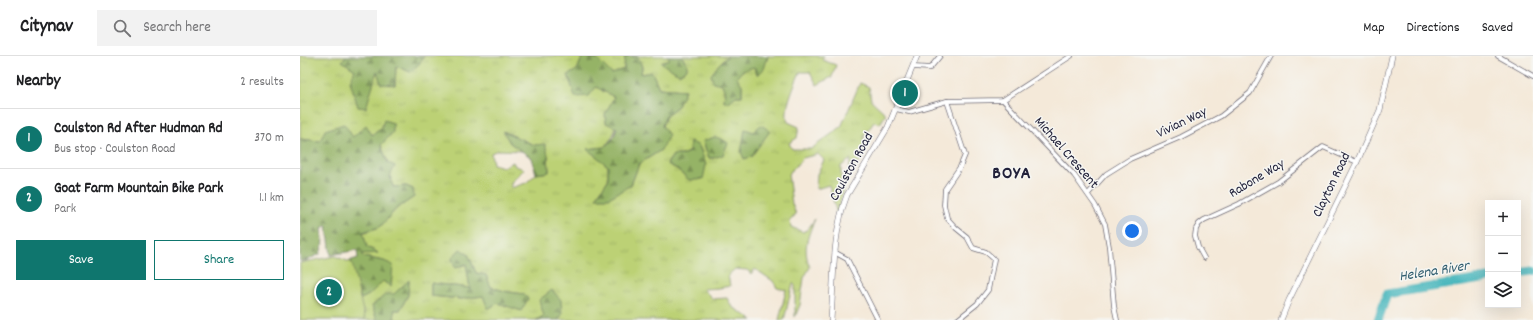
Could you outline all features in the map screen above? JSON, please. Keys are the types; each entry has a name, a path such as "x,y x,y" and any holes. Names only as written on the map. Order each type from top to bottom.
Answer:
{"street":[{"name":"Coulston Road","path":"831,320 840,218 847,195 881,140 896,109 917,56"},
{"path":"913,67 930,68 940,56"},
{"path":"896,109 903,112 916,111 947,101 1003,100 1071,56"},
{"name":"Vivian Way","path":"1088,194 1106,174 1130,159 1181,137 1221,116 1250,93 1271,56"},
{"name":"Clayton Road","path":"1281,320 1289,300 1357,162 1380,110 1392,56"},
{"path":"1498,56 1533,76"},
{"name":"Michael Crescent","path":"1003,100 1074,175 1095,205 1105,224 1109,247 1114,306 1117,320"},
{"path":"947,101 965,155 960,167 945,189 944,205 947,218 967,237 973,248 986,252 994,259 988,290 977,304 957,320"},
{"name":"Rabone Way","path":"1204,258 1198,247 1195,236 1196,229 1204,220 1239,204 1278,182 1323,147 1357,162"},
{"path":"836,253 848,259 878,320"}],"green space":[{"path":"300,56 346,56 343,61 355,70 378,71 395,85 396,66 419,64 424,56 583,56 577,70 596,86 614,97 616,118 615,129 605,147 588,149 608,166 608,180 596,198 631,185 639,164 661,150 662,126 666,115 678,106 685,90 659,88 652,73 641,75 642,67 638,58 631,56 667,56 671,59 662,62 664,65 687,63 681,56 728,56 719,64 724,87 724,101 736,96 742,96 742,85 736,77 742,71 767,60 768,56 824,56 822,60 836,65 832,77 817,85 810,72 800,72 790,97 787,110 788,122 799,127 797,138 789,143 792,149 811,149 841,127 860,83 869,87 871,100 886,114 880,124 874,122 864,136 865,151 856,168 849,168 851,159 841,166 841,179 844,190 837,214 829,185 816,189 817,174 824,160 818,154 803,158 788,174 792,204 796,214 790,221 791,227 803,232 808,229 815,219 808,237 806,249 806,255 810,267 804,278 800,305 795,317 795,286 793,283 784,320 779,320 786,290 777,288 773,281 755,269 751,274 747,270 735,269 728,275 730,286 703,289 713,299 727,298 732,307 753,320 558,320 562,315 544,316 536,320 395,320 393,310 400,310 408,295 409,281 394,294 372,306 377,320 365,320 364,311 358,305 300,320 344,277 369,295 383,281 391,287 384,261 363,257 362,254 377,252 367,247 362,233 380,227 396,209 414,197 413,189 406,186 393,187 388,163 381,145 393,132 381,129 371,135 320,141 300,139","holes":["745,130 765,138 759,143 751,157","504,132 534,145 548,155 549,172 536,174 526,183 511,188 511,183 524,169 515,166 513,162 503,167 493,164 491,153 498,150 522,151 510,143","715,137 714,158 709,158 703,142","699,146 706,165 689,180 677,169 667,164 673,155 682,155","468,254 476,273 486,275 490,287 508,292 525,294 498,303 483,296 461,299 431,296 431,283 470,288 466,264 455,268"]},
{"path":"346,56 424,56 419,64 410,72 396,66 395,85 381,84 377,71 366,108 358,107 350,81 355,70 342,61"},
{"path":"583,56 597,59 612,74 624,69 625,56 638,57 642,67 641,74 652,72 659,88 685,90 678,106 666,115 662,126 669,135 661,150 639,164 631,185 609,198 596,198 608,180 608,166 587,149 605,147 614,137 617,128 606,123 605,114 614,97 596,87 589,96 575,97 568,75 577,70"},
{"path":"588,56 625,56 624,69 612,75 597,59"},
{"path":"667,56 681,56 687,63 687,69 679,74 664,65 661,62 670,59"},
{"path":"728,56 768,56 764,69 758,75 755,72 754,67 742,71 737,77 742,85 742,96 736,96 729,102 724,102 725,93 722,84 713,82 711,75 719,64"},
{"path":"384,120 393,123 393,132 381,145 388,163 395,166 390,176 393,187 406,186 413,189 414,197 396,209 380,227 363,232 367,247 378,253 362,254 363,257 384,261 393,265 391,287 383,281 369,295 361,299 349,261 358,258 357,250 331,255 327,225 322,228 323,244 320,254 305,261 300,261 300,139 320,141 325,130 344,124 353,137 366,125 372,135 381,129"},
{"path":"761,125 770,131 751,157 744,159 741,152 745,129 753,132"},
{"path":"503,131 534,145 545,144 548,155 549,172 536,174 532,158 510,143"},
{"path":"715,137 728,143 723,155 709,158 703,141"},
{"path":"690,141 699,146 704,159 706,165 703,179 689,180 677,169 667,164 673,155 682,155 689,152"},
{"path":"460,249 468,254 476,273 486,275 491,287 508,292 524,294 528,299 521,311 498,303 488,309 483,296 461,299 431,296 431,283 470,288 466,264 455,268 452,258"},
{"path":"335,256 352,263 365,320 300,320 300,263"},
{"path":"409,280 408,295 400,310 394,310 395,320 377,320 372,306 386,294 394,294"},
{"path":"552,290 561,300 562,315 558,320 536,320 544,316 539,300"}],"waterway":[{"name":"Helena River","path":"1521,273 1533,271"},
{"name":"Helena River","path":"1378,320 1387,294 1485,278"}],"place":[{"name":"Coulston Rd After Hudman Rd","path":"905,93"},
{"name":"Goat Farm Mountain Bike Park","path":"329,292"}],"district":[{"name":"BOYA","path":"1012,174"}]}
